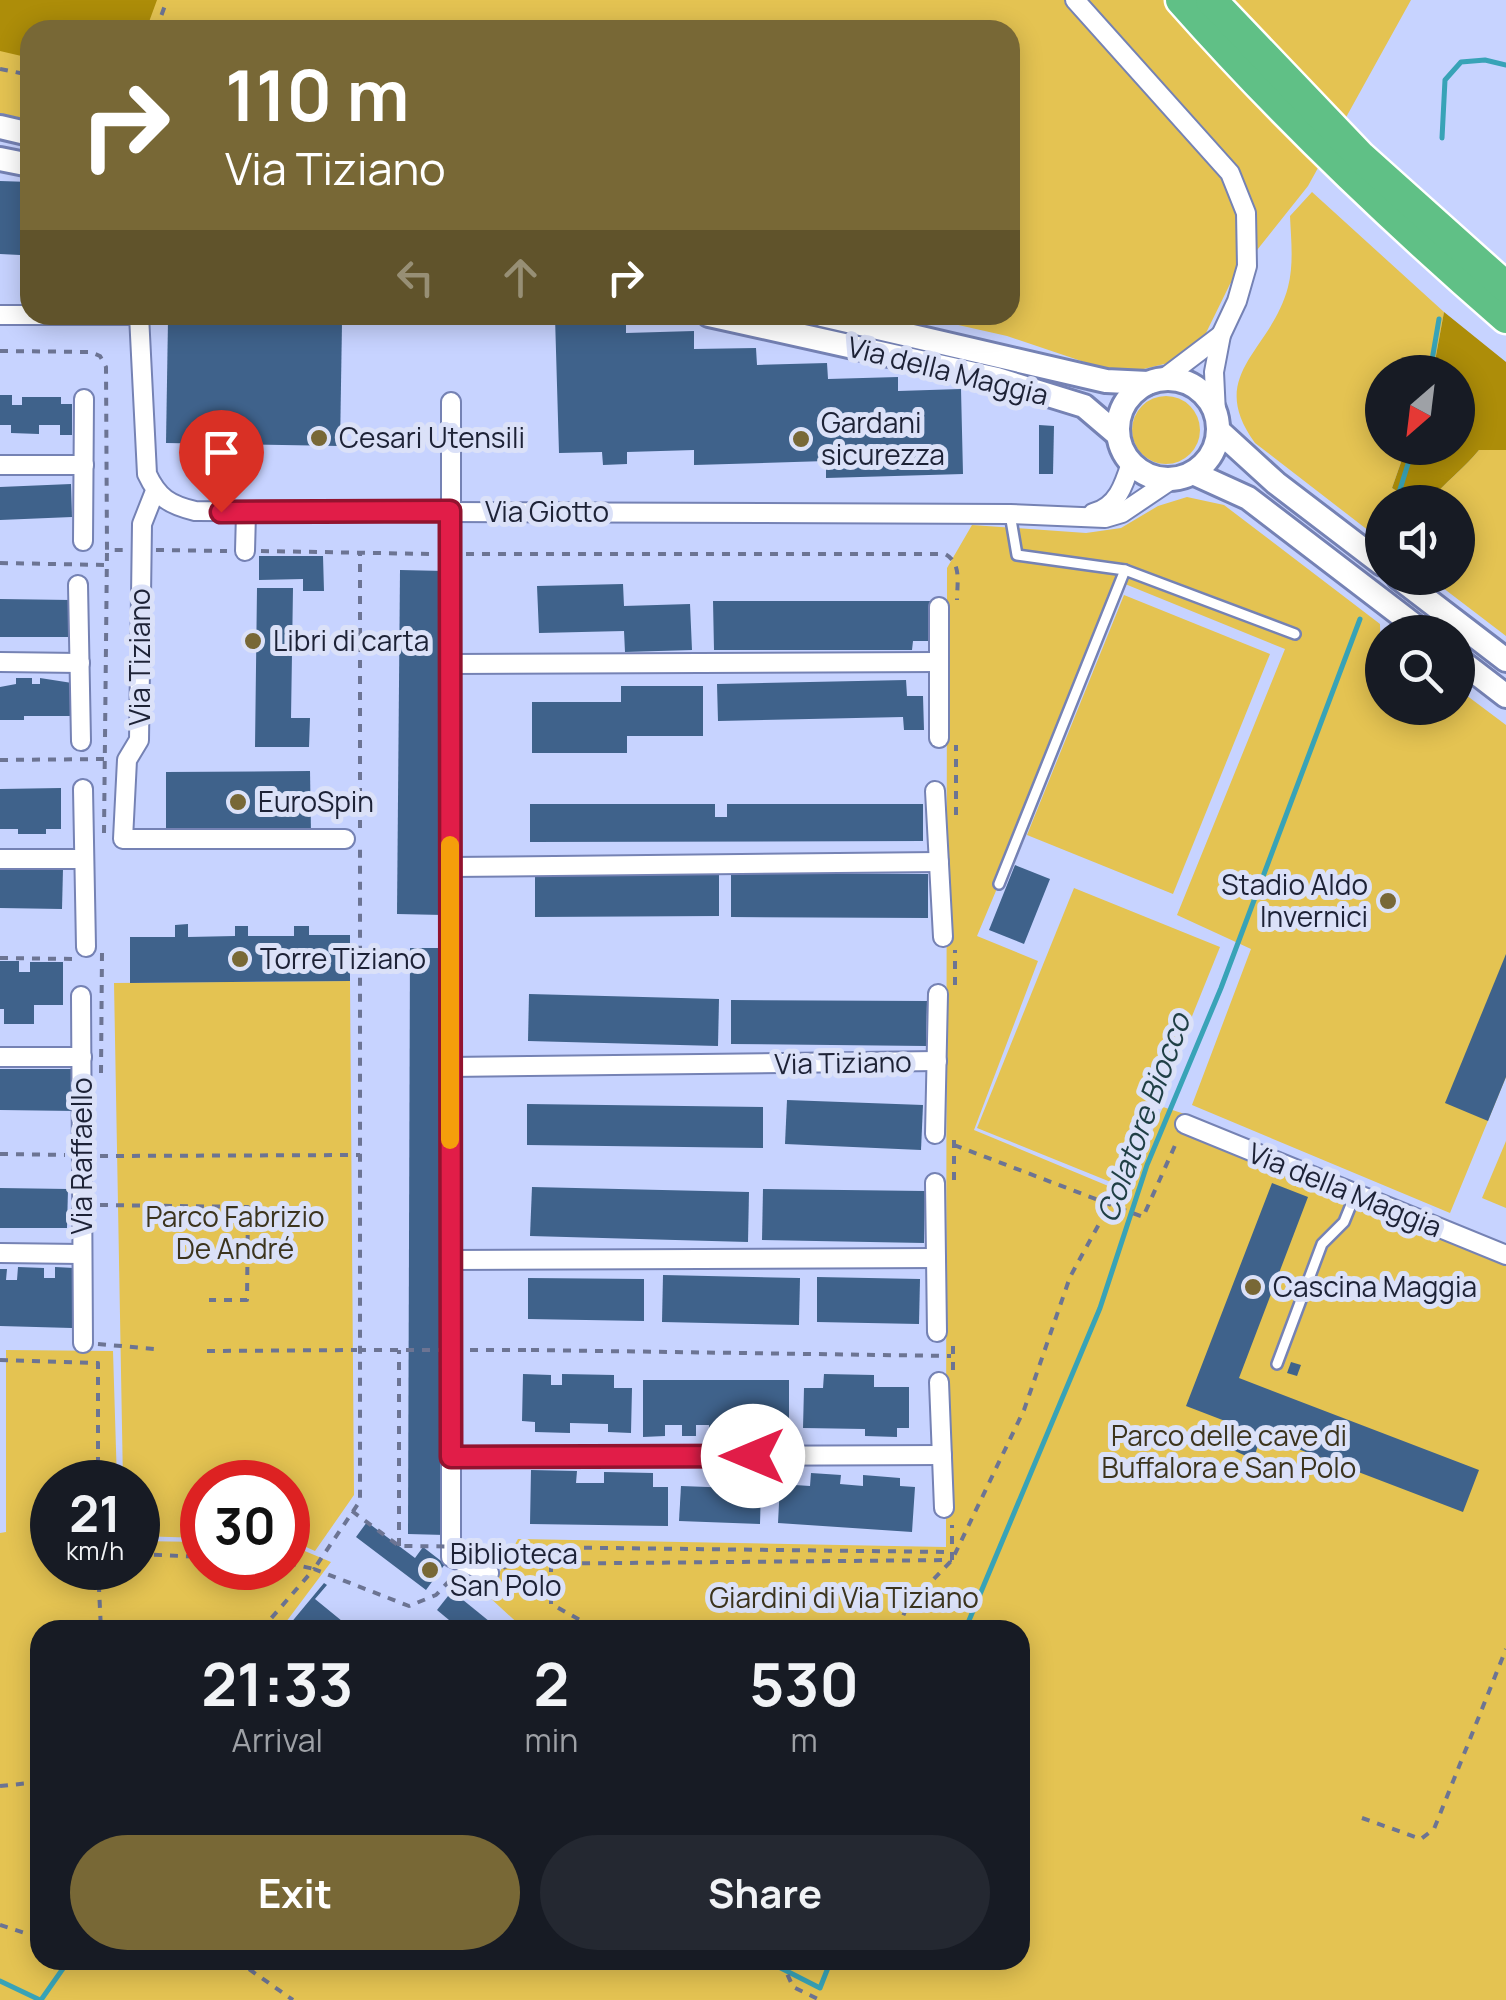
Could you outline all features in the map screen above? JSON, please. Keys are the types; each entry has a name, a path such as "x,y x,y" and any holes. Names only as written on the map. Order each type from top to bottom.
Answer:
{"highway":[{"path":"1181,0 1349,176 1506,318"},
{"path":"1211,0 1361,157 1506,287"}],"street":[{"path":"1074,0 1230,174 1246,214 1247,266 1221,336 1214,372 1215,447 1206,462 1182,476"},
{"path":"139,325 144,455 154,492"},
{"name":"Via della Maggia","path":"753,325 996,379 1084,406 1118,435"},
{"name":"Via della Maggia","path":"865,325 1106,381 1156,382"},
{"path":"1221,336 1156,382 1134,392 1119,419 1122,450 1132,464 1156,478 1182,476 1248,498 1401,615"},
{"path":"1156,382 1180,380 1196,387 1208,399 1217,422 1276,483 1365,551"},
{"path":"82,541 84,399"},
{"path":"451,402 451,1557 488,1573"},
{"name":"Via Giotto","path":"1063,516 1104,510 1120,494 1132,464"},
{"path":"0,465 84,465"},
{"name":"Via Giotto","path":"154,492 171,505 195,511 246,513 1010,514 1104,518 1122,513 1182,476"},
{"name":"Via Tiziano","path":"154,492 142,524 139,740 127,760 122,840 345,839"},
{"path":"245,551 246,513"},
{"path":"78,586 81,741"},
{"path":"1422,595 1506,660"},
{"path":"948,607 939,662 948,742"},
{"path":"0,662 80,662"},
{"path":"450,664 939,662"},
{"path":"1475,672 1506,696"},
{"path":"83,789 86,953"},
{"path":"935,790 949,942"},
{"path":"0,859 84,859"},
{"path":"450,867 939,862"},
{"name":"Via Tiziano","path":"935,1134 936,1062 946,990"},
{"name":"Via Raffaello","path":"81,996 82,1254 90,1344"},
{"name":"Via Raffaello","path":"0,1057 82,1058"},
{"name":"Via Tiziano","path":"450,1067 936,1062"},
{"name":"Via della Maggia","path":"1185,1124 1506,1255"},
{"path":"945,1183 936,1258 945,1334"},
{"name":"Via Raffaello","path":"0,1253 82,1254"},
{"path":"450,1260 936,1258"},
{"path":"946,1379 942,1455 948,1510"},
{"path":"451,1457 942,1455"}],"lane":[{"path":"1010,514 1018,556 1124,570 1295,634"},
{"path":"999,884 1124,570"},
{"path":"1277,1364 1322,1244 1344,1222 1355,1195"}],"path":[{"path":"270,1620 314,1569 360,1501 360,553"},
{"path":"450,554 945,554 958,567 948,607"},
{"path":"0,563 106,564"},
{"path":"948,742 956,826"},
{"path":"0,760 104,759"},
{"path":"946,990 949,942"},
{"path":"0,958 86,953"},
{"path":"954,1145 1143,1217 1185,1124"},
{"path":"945,1183 954,1145 954,1125"},
{"path":"0,1154 360,1155"},
{"path":"900,1620 906,1607 952,1560 1024,1410 1070,1277 1110,1204"},
{"path":"100,1205 248,1207 248,1300 209,1300"},
{"path":"945,1334 953,1356 946,1379"},
{"path":"90,1344 155,1349"},
{"path":"398,1546 399,1350"},
{"path":"207,1351 530,1350 953,1356"},
{"path":"0,1360 98,1363 98,1460"},
{"path":"948,1510 952,1560"},
{"path":"352,1512 398,1546 952,1552"},
{"path":"488,1573 511,1564 952,1560"},
{"path":"310,1568 410,1606 436,1596 466,1564"},
{"path":"550,1564 551,1604 580,1620"},
{"path":"99,1590 101,1620"},
{"path":"1362,1818 1421,1839 1434,1828 1506,1649"},
{"path":"0,1786 30,1783"},
{"path":"0,1926 30,1933"},
{"path":"250,1970 292,2000"},
{"path":"784,1970 799,1991 820,2000"}],"green space":[{"path":"0,0 1411,0 1308,186 1230,284 1205,335 1181,360 1131,372 1105,369 1007,336 958,325 1020,325 1020,20 20,20 20,118 0,113"},
{"path":"1312,192 1444,312 1436,355 1365,355 1365,465 1400,465 1393,485 1365,485 1365,528 1255,443 1241,419 1239,380 1280,310 1288,287 1292,260 1290,216"},
{"path":"1166,396 1190,406 1200,430 1190,454 1166,464 1142,454 1132,430 1142,406"},
{"path":"1479,450 1506,450 1506,636 1452,595 1475,595 1475,485 1444,485 1465,465 1475,465"},
{"name":"Parco delle cave di Buffalora e San Polo","path":"1187,497 1224,505 1368,615 1365,615 1365,725 1475,725 1475,702 1506,725 1506,1077 1450,1213 1192,1105 1251,949 1177,915 1285,649 1125,584 977,936 1038,961 974,1130 1125,1193 1163,1107 1191,1116 1185,1135 1506,1266 1506,2000 0,2000 0,1533 6,1532 6,1350 113,1351 116,1460 30,1460 30,1590 160,1590 160,1541 180,1542 180,1590 310,1590 288,1620 30,1620 30,1970 1030,1970 1030,1620 514,1620 487,1595 518,1539 946,1547 947,568 972,525 1086,533 1121,528 1158,506"},
{"path":"1124,595 1270,654 1173,894 1027,835"},
{"path":"1074,888 1220,947 1123,1187 977,1128"},
{"name":"Parco Fabrizio De André","path":"350,981 354,1495 315,1551 310,1549 310,1460 180,1460 180,1537 160,1537 160,1460 123,1460 114,983"},
{"path":"1506,1141 1506,1208 1482,1198"},
{"name":"Parco delle cave di Buffalora e San Polo","path":"310,1553 331,1562 310,1590"}],"shaded area":[{"path":"0,0 157,0 150,20 20,20 20,56 0,51"},
{"path":"1444,312 1506,362 1506,450 1479,450 1475,454 1475,355 1436,355"},
{"path":"1400,465 1465,465 1444,485 1393,485"}],"building":[{"path":"0,181 20,182 20,255 0,254"},
{"path":"168,325 342,325 340,446 166,443"},
{"path":"555,325 626,325 626,333 694,331 694,349 756,348 757,365 827,363 828,379 898,377 898,391 961,389 963,474 826,478 826,461 694,465 694,450 627,452 627,464 603,465 602,452 559,453"},
{"path":"0,395 12,395 12,405 22,405 22,397 61,397 61,404 72,404 72,435 60,435 60,425 39,425 39,434 11,433 11,425 0,425"},
{"path":"1039,425 1054,426 1053,474 1039,474"},
{"path":"71,484 72,517 0,520 0,487"},
{"path":"259,556 323,556 324,591 303,591 303,579 259,580"},
{"path":"400,570 445,571 443,915 397,914"},
{"path":"623,584 624,606 690,604 692,650 625,652 624,631 539,633 537,586"},
{"path":"257,588 293,588 291,718 310,718 309,747 255,747"},
{"path":"0,599 71,600 71,637 0,637"},
{"path":"713,601 930,601 930,641 913,641 912,650 714,650"},
{"path":"16,678 32,678 32,684 40,684 40,678 72,683 72,716 0,720 0,687 16,684"},
{"path":"906,680 907,696 923,696 924,730 904,730 903,717 718,721 717,684"},
{"path":"621,686 703,686 703,736 627,736 627,753 532,753 532,702 621,702"},
{"name":"EuroSpin","path":"310,771 311,833 166,834 166,772"},
{"path":"61,788 61,829 46,829 46,834 18,834 18,829 0,829 0,789"},
{"path":"530,804 715,804 715,817 727,817 727,804 923,804 923,841 530,842"},
{"path":"1015,865 1050,879 1024,944 989,930"},
{"path":"0,868 63,869 62,909 0,908"},
{"path":"719,870 719,916 535,917 535,871"},
{"path":"731,873 928,874 928,918 731,917"},
{"name":"Torre Tiziano","path":"188,924 188,937 235,936 235,926 248,926 248,936 294,936 294,926 309,926 309,935 350,935 350,981 130,983 130,937 175,937 175,925"},
{"path":"410,948 448,948 445,1535 408,1534"},
{"path":"1506,954 1506,1077 1488,1121 1445,1103"},
{"path":"0,961 19,961 19,972 30,972 30,962 63,962 63,1005 34,1005 34,1024 4,1024 4,1009 0,1009"},
{"path":"529,994 719,999 718,1046 528,1041"},
{"path":"731,1000 927,1001 926,1046 731,1044"},
{"path":"0,1069 76,1069 76,1111 0,1110"},
{"path":"787,1100 923,1105 921,1150 785,1144"},
{"path":"527,1104 763,1107 763,1148 527,1145"},
{"name":"Cascina Maggia","path":"1272,1183 1308,1197 1239,1378 1479,1470 1463,1512 1186,1406"},
{"path":"532,1187 749,1192 748,1242 530,1236"},
{"path":"0,1188 68,1189 67,1228 0,1228"},
{"path":"763,1189 925,1191 924,1243 762,1240"},
{"path":"18,1267 44,1268 44,1278 55,1278 55,1267 74,1268 72,1328 0,1326 0,1269 7,1269 6,1280 17,1280"},
{"path":"663,1275 800,1278 799,1325 662,1322"},
{"path":"817,1277 920,1279 919,1324 817,1322"},
{"path":"528,1278 644,1279 644,1321 528,1319"},
{"path":"1291,1362 1301,1365 1297,1376 1287,1373"},
{"path":"523,1374 551,1375 551,1385 562,1385 562,1374 614,1375 614,1388 632,1388 631,1433 608,1432 608,1424 570,1423 570,1433 535,1432 535,1422 522,1421"},
{"path":"824,1374 874,1375 874,1387 909,1387 909,1428 897,1428 897,1437 865,1436 865,1429 803,1428 804,1388 823,1388"},
{"path":"643,1380 789,1380 789,1436 769,1435 769,1426 752,1426 752,1433 738,1433 738,1425 727,1425 727,1435 709,1435 709,1425 696,1425 696,1436 682,1436 682,1425 665,1425 665,1436 643,1437"},
{"path":"1244,1437 1258,1445 1255,1455 1248,1457 1233,1450 1232,1441"},
{"path":"531,1470 577,1471 576,1483 604,1483 604,1472 653,1473 653,1487 668,1487 668,1526 530,1524"},
{"path":"811,1473 841,1475 840,1484 863,1486 863,1475 900,1478 900,1486 915,1487 912,1532 778,1523 780,1484 810,1486"},
{"path":"681,1486 761,1489 760,1524 679,1521"},
{"path":"367,1522 415,1558 423,1547 445,1564 426,1590 356,1537"},
{"path":"324,1583 327,1585 315,1599 341,1620 293,1620"},
{"path":"452,1591 488,1620 449,1620 437,1610"}],"waterway":[{"name":"Colatore Biocco","path":"1442,138 1445,80 1461,62 1485,60 1506,65"},
{"name":"Colatore Biocco","path":"1433,355 1439,319"},
{"name":"Colatore Biocco","path":"1401,485 1408,465"},
{"name":"Colatore Biocco","path":"969,1620 1100,1308 1147,1165 1221,988 1360,619"},
{"path":"41,2000 62,1970"},
{"name":"Colatore Biocco","path":"785,1970 820,1988 827,1970"},
{"path":"0,1981 40,2000"}],"slow traffic":[{"path":"450,845 450,1140"}],"place":[{"name":"Cesari Utensili","path":"319,438"},
{"name":"Gardani sicurezza","path":"801,439"},
{"name":"Libri di carta","path":"253,641"},
{"name":"EuroSpin","path":"238,802"},
{"name":"Stadio Aldo Invernici","path":"1388,901"},
{"name":"Torre Tiziano","path":"240,959"},
{"name":"Cascina Maggia","path":"1253,1287"},
{"name":"Biblioteca San Polo","path":"430,1570"}],"route":[{"path":"221,512 450,511 451,1457 753,1456"}],"park label":[{"name":"Giardini di Via Tiziano","path":"844,1598"}]}
